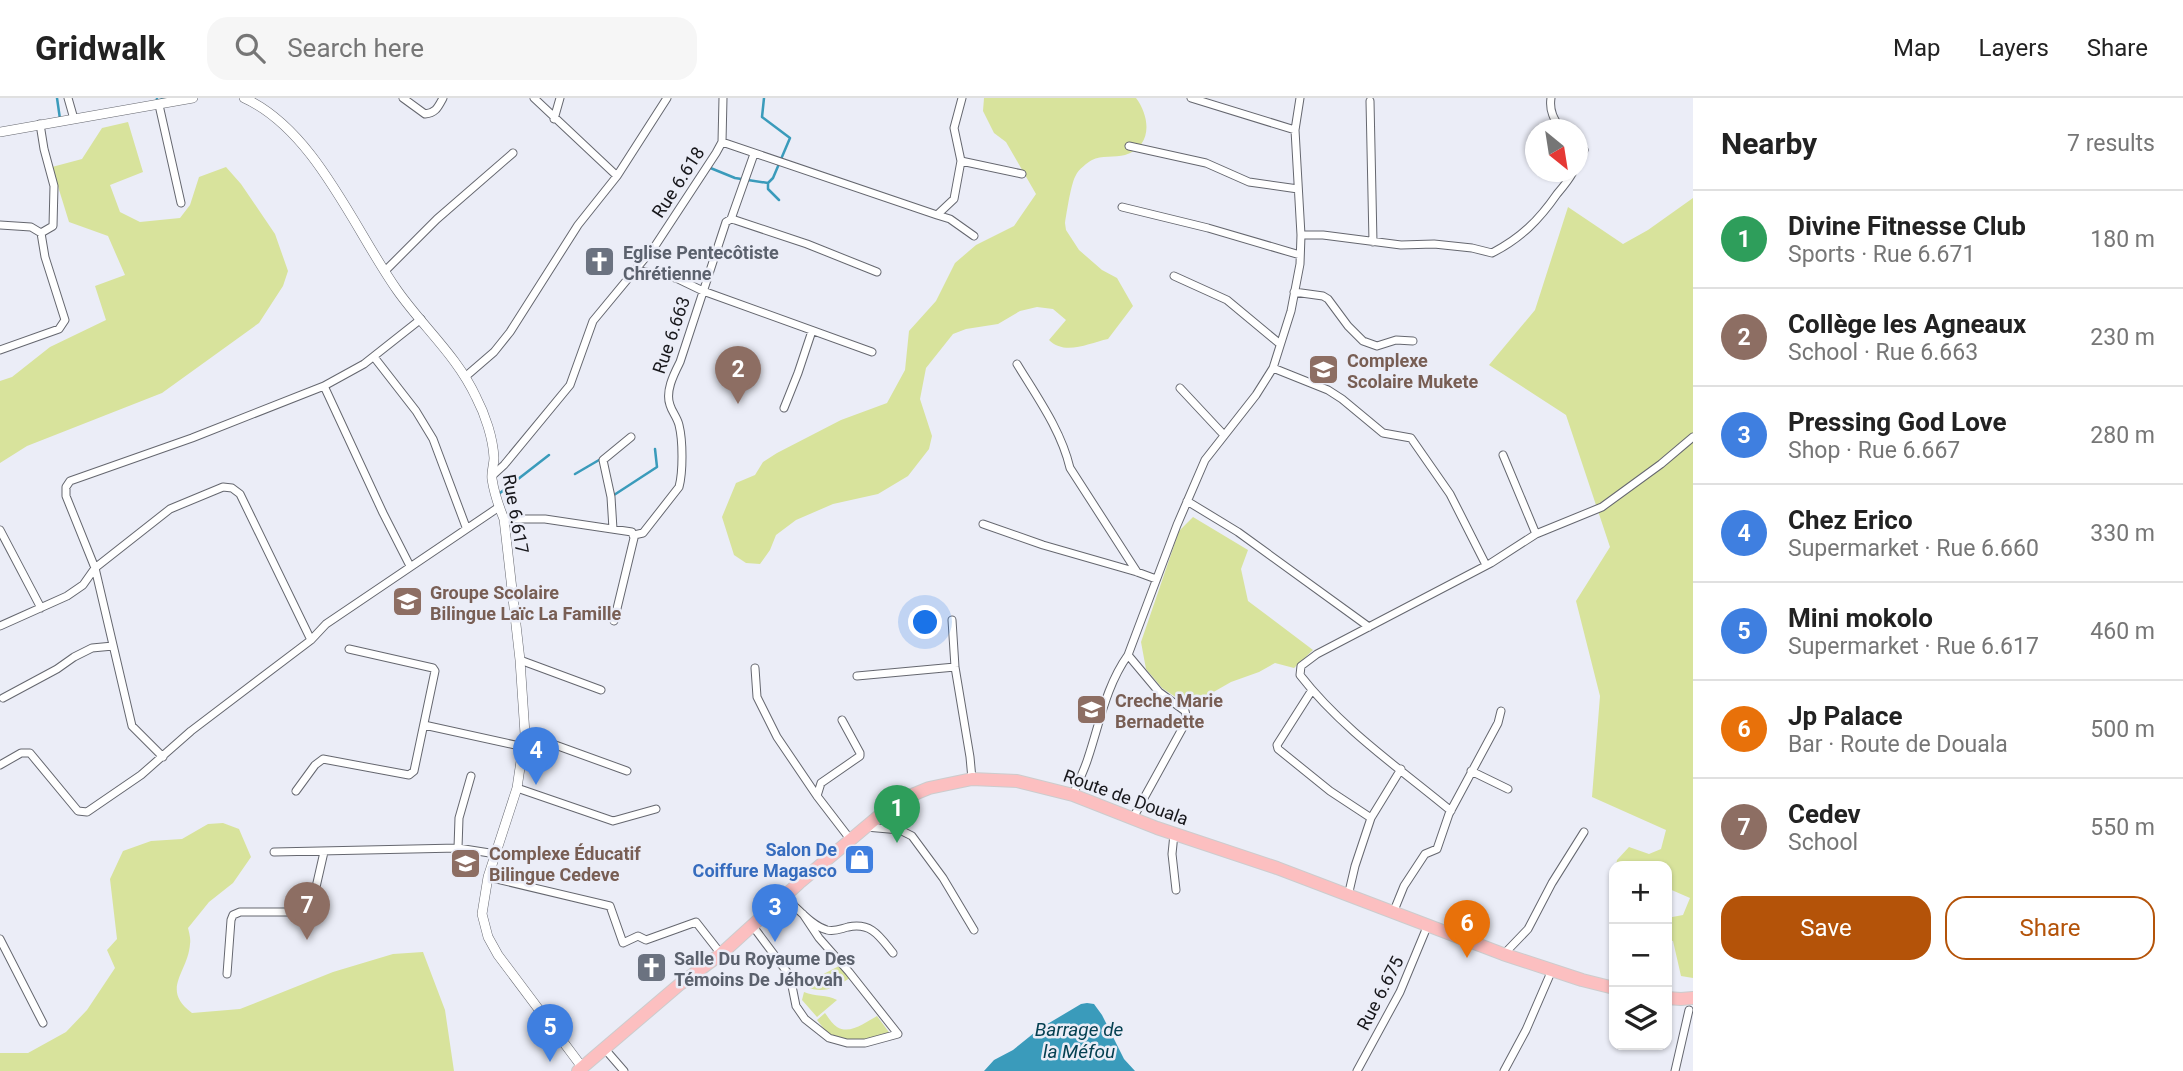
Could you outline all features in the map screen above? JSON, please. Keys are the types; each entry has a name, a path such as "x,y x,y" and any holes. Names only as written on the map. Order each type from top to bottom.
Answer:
{"highway":[{"name":"Route de Douala","path":"580,1069 680,984 721,954 886,810 929,788 972,779 1017,781 1073,794 1174,834 1277,868 1427,927 1611,987"},
{"path":"1672,1000 1689,1005"}],"street":[{"path":"68,98 74,119"},
{"path":"0,132 193,98"},
{"name":"Rue 6.617","path":"244,98 258,101 300,140 385,271 452,356 485,417 494,459 491,476 504,519 520,660 525,734 517,788 488,877 482,914 488,937 498,955 580,1069"},
{"path":"403,98 425,114 437,109 443,98"},
{"path":"534,98 617,176"},
{"path":"554,119 559,98"},
{"path":"465,377 494,352 510,332 578,225 617,176 667,98"},
{"name":"Rue 6.618","path":"491,476 570,385 593,321 677,215 722,142 723,98"},
{"path":"937,215 954,199 961,161 954,128 962,98"},
{"path":"1191,98 1295,130"},
{"path":"1073,794 1087,760 1106,695 1116,672 1128,655 1205,460 1256,395 1273,368 1291,311 1300,255 1295,130 1300,98"},
{"path":"1551,98 1554,119"},
{"path":"1370,101 1373,242"},
{"path":"159,105 181,203"},
{"path":"40,124 54,186 53,226 41,233"},
{"path":"722,142 950,219 974,236"},
{"path":"1129,146 1206,163 1249,182 1298,189"},
{"path":"385,271 437,219 513,153"},
{"name":"Rue 6.663","path":"634,535 643,533 679,487 680,430 677,416 669,404 671,379 680,362 726,222 731,219 754,154"},
{"path":"961,161 1022,174"},
{"path":"1301,235 1401,244 1434,243 1492,253 1532,226 1568,182"},
{"path":"1122,207 1208,228 1300,255"},
{"path":"731,219 807,244 877,272"},
{"path":"0,225 31,227 41,233 45,257 65,320 59,329 0,350"},
{"path":"635,270 676,278 703,291 872,352"},
{"path":"1174,276 1227,300 1280,344"},
{"path":"1294,292 1328,299 1363,341 1377,346 1396,340 1413,341"},
{"path":"163,757 132,726 95,568 66,496 66,487 70,481 192,438 324,386 374,357 421,319"},
{"path":"784,408 812,331"},
{"path":"374,357 416,411 433,439 466,527"},
{"path":"1017,364 1059,434 1070,468 1137,572"},
{"path":"1273,368 1328,390 1383,433 1411,438 1450,494 1486,565"},
{"path":"324,386 410,566"},
{"path":"1180,388 1223,435"},
{"path":"1451,811 1353,729 1312,690 1300,674 1301,666 1317,654 1486,565 1536,534 1602,507 1693,437"},
{"path":"613,529 611,497 602,462 631,438"},
{"path":"1503,455 1536,534"},
{"path":"0,626 67,596 83,584 95,568 170,509 223,487 232,488 240,494 311,640"},
{"path":"1187,501 1238,532 1369,627"},
{"path":"0,765 21,753 30,753 78,811 91,809 141,775 191,731 311,640 326,624 499,506"},
{"path":"504,519 545,519 632,532 634,535 614,621"},
{"path":"983,524 1156,579"},
{"path":"0,530 41,608"},
{"path":"952,620 955,667 972,779"},
{"path":"3,698 92,648 113,646"},
{"path":"296,791 315,765 323,759 409,775 414,771 433,668 349,649"},
{"path":"1128,655 1159,692 1185,711 1187,720 1133,818"},
{"path":"520,660 601,690"},
{"path":"857,677 955,667"},
{"path":"755,668 757,697 777,737 850,839"},
{"path":"1312,690 1277,745 1278,749 1330,791 1371,818"},
{"path":"1393,913 1404,886 1424,854 1437,849 1451,811 1498,723 1501,711"},
{"path":"817,796 821,783 860,756 842,720"},
{"path":"424,724 524,747"},
{"path":"525,734 627,771"},
{"path":"1348,896 1371,818 1401,769"},
{"path":"1471,771 1508,789"},
{"path":"458,848 459,818 471,776"},
{"path":"517,788 613,821 656,809"},
{"path":"865,827 900,830 912,836 943,878 974,930"},
{"path":"1503,954 1528,929 1552,883 1584,832"},
{"path":"1174,834 1172,854 1176,890"},
{"path":"274,852 458,848 496,854"},
{"path":"227,974 233,915 240,912 305,912 311,909 324,852"},
{"path":"488,877 610,906 623,943 638,936 646,940 695,922 721,954"},
{"path":"773,908 791,903 823,929 835,932 850,927 863,927 876,932 893,953"},
{"path":"752,925 790,976 796,1006 806,1019 829,1038 847,1043 865,1043 898,1034 819,938 803,914"},
{"name":"Rue 6.675","path":"1357,1071 1400,992 1427,927"},
{"path":"0,939 43,1023"},
{"path":"1504,1071 1526,1030 1552,970"},
{"path":"1675,1071 1689,1005"},
{"path":"604,1048 624,1071"}],"green space":[{"path":"984,98 1136,98 1146,123 1144,139 1134,151 1121,156 1096,158 1081,169 1072,184 1065,223 1066,230 1079,250 1102,270 1117,278 1133,306 1108,339 1077,347 1062,347 1049,340 1066,320 1053,309 1037,307 1020,311 998,324 953,334 926,368 920,399 932,436 929,449 908,476 878,494 833,504 796,520 776,535 760,564 746,563 734,555 722,517 736,483 755,475 763,462 777,453 841,420 887,403 905,370 909,331 936,301 955,263 976,245 1014,226 1036,194 1006,142 994,133 983,111"},
{"path":"128,122 143,172 110,185 120,212 140,222 180,218 190,205 199,177 226,167 275,234 288,271 283,286 259,323 162,393 27,446 0,463 0,381 12,377 50,347 106,320 95,286 125,275 108,236 69,222 52,167 82,159 102,128"},
{"path":"1693,198 1693,978 1681,976 1672,941 1672,917 1683,915 1690,898 1672,890 1672,861 1617,861 1629,847 1649,854 1661,849 1666,830 1592,797 1600,696 1576,601 1610,547 1566,415 1489,365 1535,310 1568,207 1623,244"},
{"path":"1193,517 1248,550 1241,569 1248,601 1313,650 1294,668 1275,663 1231,682 1189,706 1162,688 1146,669 1141,642 1179,531"},
{"path":"223,823 239,829 251,857 233,883 209,902 188,928 188,954 177,988 183,1004 192,1013 240,1009 333,972 393,954 423,952 445,1010 454,1071 0,1071 0,1053 28,1053 66,1032 87,1010 115,968 107,950 117,939 110,879 123,851 151,841 182,839 208,824"},
{"path":"839,966 850,978 829,989 806,987 806,983"},
{"path":"804,992 837,1000 817,1017 802,1000"},
{"path":"825,1013 835,1026 847,1030 877,1016 891,1035 857,1040 832,1036 824,1033 825,1030 817,1020"}],"water":[{"name":"Barrage de la Méfou","path":"1087,1003 1094,1004 1102,1015 1124,1059 1135,1071 984,1071 994,1060 1013,1050 1039,1029"}],"waterway":[{"path":"57,98 60,119"},
{"path":"157,98 157,101 166,98"},
{"path":"764,98 762,117 790,138 773,178 768,183"},
{"path":"708,167 735,178 768,183"},
{"path":"768,183 768,189 779,200"},
{"path":"614,495 657,467 655,449"},
{"path":"500,493 549,455"},
{"path":"575,474 599,460"}],"place":[{"name":"Eglise Pentecôtiste Chrétienne","path":"600,262"},
{"name":"Complexe Scolaire Mukete","path":"1324,370"},
{"name":"Collège les Agneaux","path":"738,404"},
{"name":"Groupe Scolaire Bilingue Laïc La Famille","path":"407,602"},
{"name":"Creche Marie Bernadette","path":"1092,710"},
{"name":"Chez Erico","path":"536,785"},
{"name":"Divine Fitnesse Club","path":"897,843"},
{"name":"Salon De Coiffure Magasco","path":"860,859"},
{"name":"Complexe Éducatif Bilingue Cedeve","path":"466,863"},
{"name":"Cedev","path":"307,940"},
{"name":"Pressing God Love","path":"775,942"},
{"name":"Jp Palace","path":"1467,958"},
{"name":"Salle Du Royaume Des Témoins De Jéhovah","path":"651,968"},
{"name":"Mini mokolo","path":"550,1062"}]}
